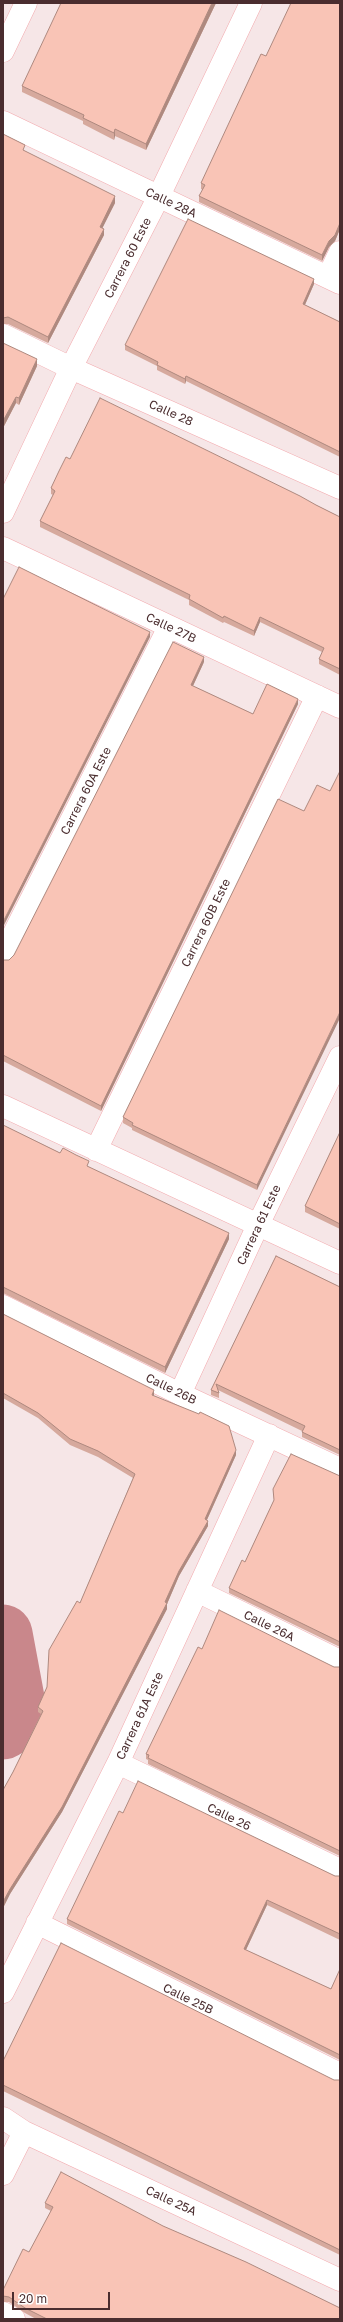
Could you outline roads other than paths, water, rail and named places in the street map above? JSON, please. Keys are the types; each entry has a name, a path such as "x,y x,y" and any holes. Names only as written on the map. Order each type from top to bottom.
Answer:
{"street":[{"path":"3,51 26,3"},
{"name":"Carrera 60 Este","path":"3,512 71,368 158,198 251,3"},
{"name":"Calle 28A","path":"3,122 158,198 334,280"},
{"path":"334,280 340,252"},
{"name":"Calle 28","path":"3,335 71,368 340,488"},
{"name":"Calle 27B","path":"3,548 340,707"},
{"name":"Carrera 60A Este","path":"3,955 168,627"},
{"name":"Carrera 60B Este","path":"96,1150 317,696"},
{"name":"Carrera 61 Este","path":"180,1394 258,1225 340,1057"},
{"path":"3,1106 340,1263"},
{"name":"Calle 26B","path":"3,1306 180,1394 340,1470"},
{"name":"Carrera 61A Este","path":"3,1992 118,1763 269,1435"},
{"name":"Calle 26A","path":"197,1592 340,1661"},
{"name":"Calle 26","path":"118,1763 340,1870"},
{"name":"Calle 25B","path":"37,1923 340,2074"},
{"name":"Calle 25A","path":"3,2118 24,2132 340,2280"},
{"path":"3,2174 24,2132"},
{"path":"3,2313 14,2319"}],"waterway":[{"path":"3,1634 19,1720 3,1730"}]}
